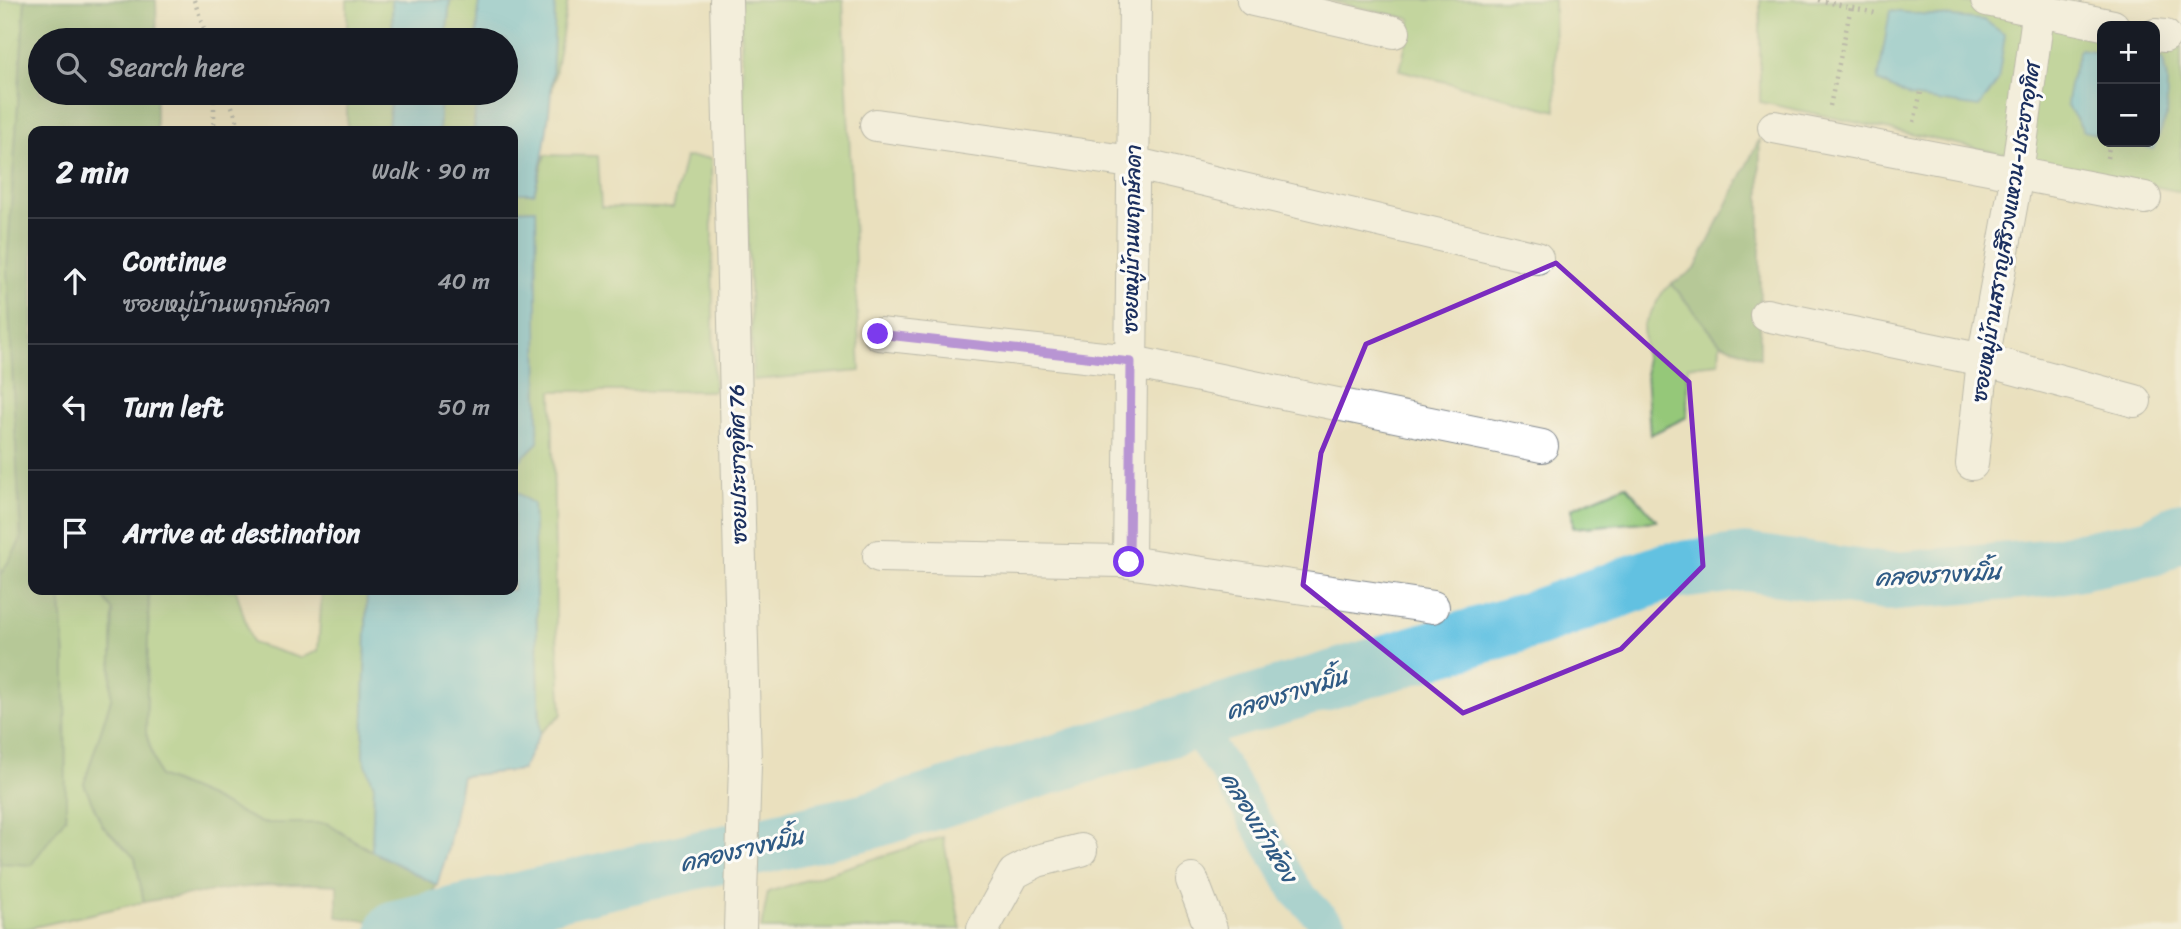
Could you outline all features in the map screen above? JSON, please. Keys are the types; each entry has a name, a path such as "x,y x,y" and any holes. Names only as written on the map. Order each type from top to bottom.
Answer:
{"street":[{"name":"ซอยประชาอุทิศ 76","path":"726,0 735,306 744,804 740,929"},
{"name":"ซอยหมู่บ้านพฤกษ์ลดา","path":"1129,562 1135,0"},
{"path":"1253,0 1394,32"},
{"path":"1986,0 2040,6 2097,22"},
{"name":"ซอยหมู่บ้านสราญสิริวงแหวน-ประชาอุทิศ","path":"1972,464 1983,360 2017,174 2040,6"},
{"path":"876,125 1133,162 1537,258"},
{"path":"1774,127 2144,198"},
{"path":"1766,315 1983,360 2135,401"},
{"path":"878,334 1131,362 1542,446"},
{"path":"879,556 1129,562 1433,607"},
{"path":"983,929 1014,873 1037,861 1081,850"},
{"path":"1192,880 1211,929"}],"path":[{"path":"194,0 204,28"},
{"path":"1818,0 1875,13"},
{"path":"1824,137 1851,7"},
{"path":"214,126 215,105"},
{"path":"231,105 239,126"}],"highlighted area":[{"path":"1556,263 1689,382 1703,566 1621,649 1463,713 1303,585 1321,453 1366,344"}],"green space":[{"path":"0,0 25,0 7,268 21,540 0,576"},
{"path":"25,0 156,0 157,28 28,28 28,105 156,105 156,126 28,126 28,595 60,595 65,659 66,817 31,865 0,863 0,576 21,540 7,268"},
{"path":"347,0 392,0 393,28 347,28"},
{"path":"450,0 479,0 478,28 447,28"},
{"path":"555,0 568,0 552,92"},
{"path":"740,0 843,0 860,371 753,380"},
{"path":"1327,0 1554,0 1556,111 1400,70 1411,19"},
{"path":"1760,0 1956,0 2097,30 2097,147 2160,147 2160,43 2181,47 2181,192 1760,102"},
{"path":"347,105 390,105 388,126 347,126"},
{"path":"440,105 475,105 474,126 439,126"},
{"path":"1760,138 1760,358 1720,343 1672,284 1695,269"},
{"path":"545,155 598,156 601,207 673,208 685,157 711,158 714,391 552,391 556,619 562,714 540,733 533,504 518,494 518,461 538,442 536,209 518,210 518,193 534,193"},
{"path":"1672,284 1720,343 1719,363 1688,366 1687,417 1650,435 1643,326 1664,290"},
{"path":"1626,485 1657,521 1573,528 1572,508"},
{"path":"60,595 102,595 113,611 111,699 84,784 102,825 135,858 144,902 25,929 0,929 0,863 65,659"},
{"path":"102,595 149,595 146,733 159,776 261,823 326,823 364,847 437,885 421,908 366,921 337,917 337,885 312,884 240,888 144,902 135,858 102,825 84,784 111,699 113,611"},
{"path":"149,595 238,595 252,643 300,658 318,651 322,595 367,595 363,756 374,785 372,851 326,823 261,823 159,776 146,733"},
{"path":"943,837 961,929 761,929 768,892"}],"water":[{"path":"392,0 450,0 447,28 393,28"},
{"path":"479,0 555,0 548,121 534,193 518,193 518,126 474,126 475,105 518,105 518,28 478,28"},
{"path":"1890,11 1984,20 2005,35 1998,81 1979,107 1910,97 1878,81"},
{"path":"2080,49 2097,51 2097,135 2084,131 2067,105 2069,86"},
{"path":"2160,59 2163,59 2167,81 2166,118 2160,132"},
{"path":"390,105 440,105 439,126 388,126"},
{"path":"536,209 538,442 518,462 518,210"},
{"path":"518,494 533,504 540,733 522,770 462,776 447,853 437,885 372,851 374,786 363,756 367,595 518,595"}],"waterway":[{"name":"คลองรางขมิ้น","path":"396,929 868,821 1531,620 1666,572 1745,562 1886,582 2044,568 2152,547 2181,531"},
{"name":"คลองเก้าห้อง","path":"1190,722 1224,768 1297,892 1332,929"}],"route":[{"path":"878,334 1131,362 1129,562"}]}
